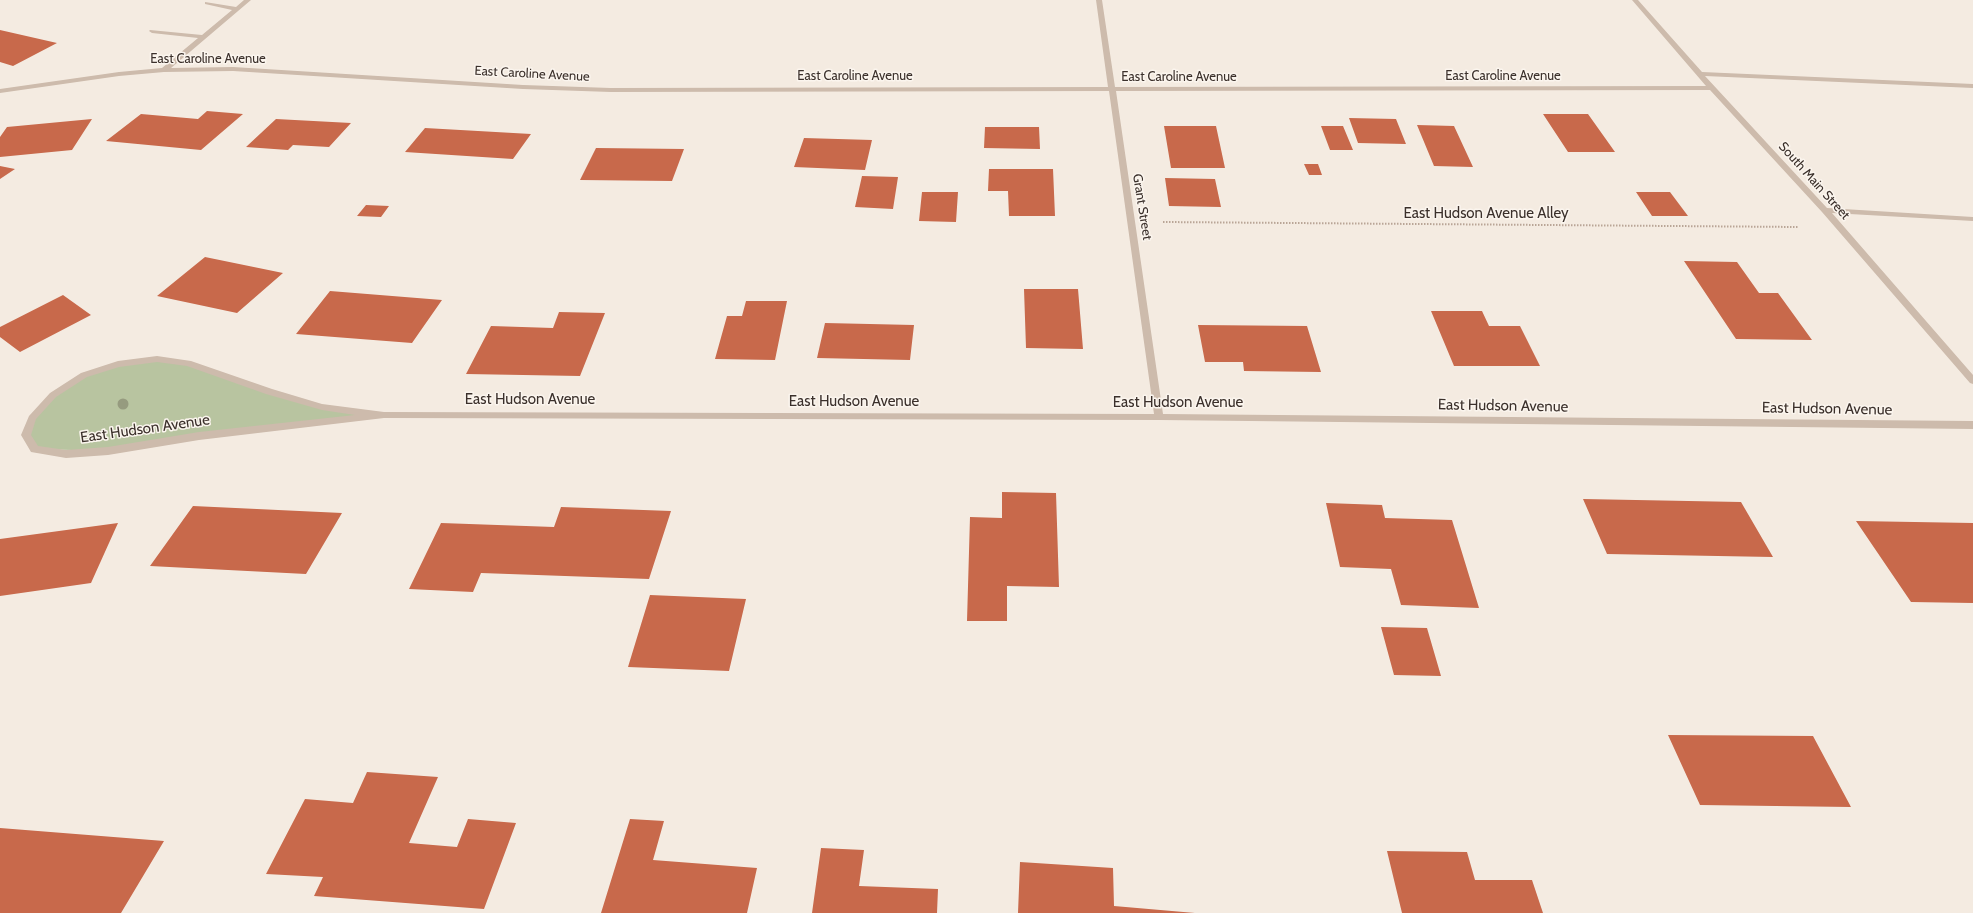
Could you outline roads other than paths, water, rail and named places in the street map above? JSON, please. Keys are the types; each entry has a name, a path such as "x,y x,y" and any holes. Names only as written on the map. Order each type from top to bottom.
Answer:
{"street":[{"path":"164,70 248,0"},
{"name":"Grant Street","path":"1099,0 1159,417"},
{"name":"South Main Street","path":"1635,0 1712,88 1825,210 1973,380"},
{"path":"207,3 237,9"},
{"path":"152,31 203,37"},
{"name":"East Caroline Avenue","path":"0,91 119,74 164,70 233,69 523,87 611,90 1712,88"},
{"path":"1700,74 1973,86"},
{"path":"1825,210 1973,219"},
{"name":"East Hudson Avenue","path":"384,415 322,407 269,392 188,363 157,359 118,364 84,375 53,395 32,418 26,435 35,449 66,454 108,452 199,436 384,415 1159,417 1973,425"}]}
